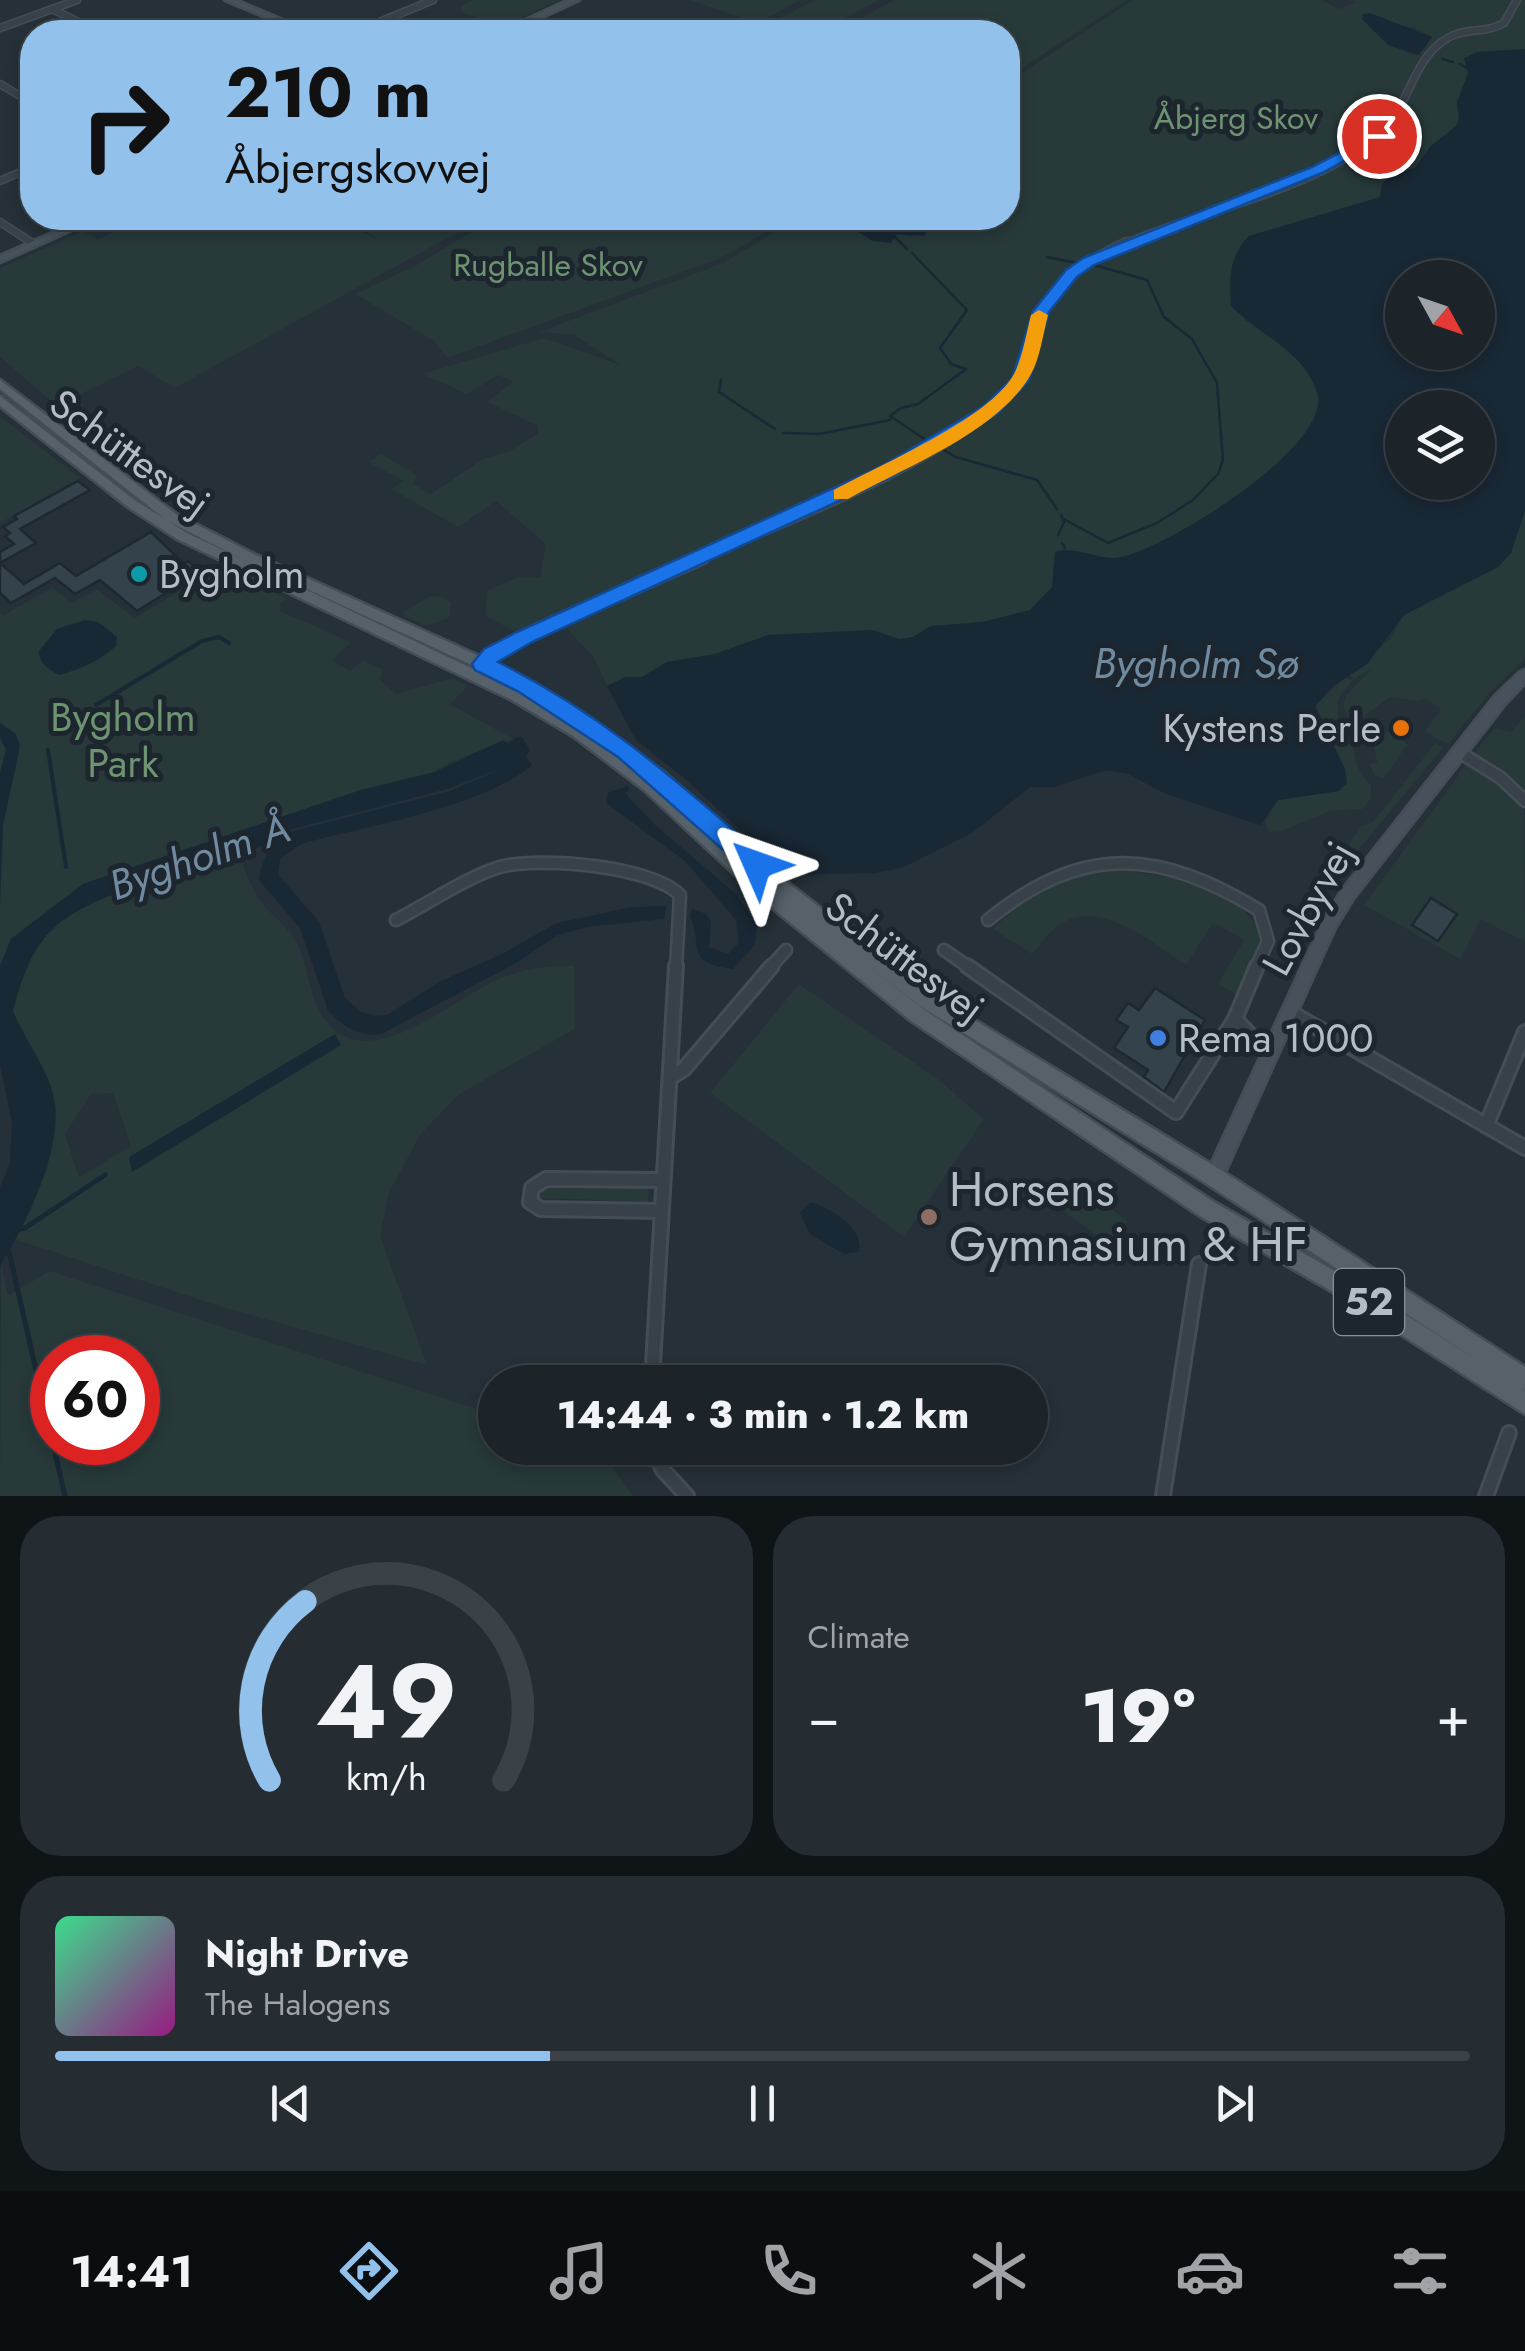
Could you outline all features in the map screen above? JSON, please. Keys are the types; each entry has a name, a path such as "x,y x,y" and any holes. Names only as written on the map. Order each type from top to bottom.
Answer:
{"main road":[{"name":"Schüttesvej","path":"0,383 172,517 231,549 527,686 626,750 808,910 926,1000 1214,1177 1525,1379"},
{"name":"Schüttesvej","path":"0,400 132,504 191,542 517,696 578,732 648,786 766,894 900,1002 1207,1209 1354,1293 1525,1403"}],"street":[{"path":"22,20 77,0"},
{"path":"229,0 277,20"},
{"path":"384,20 433,0"},
{"path":"531,20 575,0"},
{"path":"483,664 524,637 841,494 969,424 1000,403 1020,380 1041,311 1071,274 1110,251 1317,170 1379,136 1441,41 1459,33 1501,27 1508,23 1517,0"},
{"path":"52,9 74,20"},
{"path":"0,222 34,244"},
{"path":"0,260 66,230"},
{"name":"Lovbyvej","path":"1207,1209 1214,1177 1330,924 1348,894 1458,752 1525,675"},
{"path":"1458,752 1501,778 1525,801"},
{"path":"396,920 499,867 588,863 672,887 680,895 653,1365"},
{"path":"944,950 1176,1112 1234,1019 1266,951 1265,923 1259,910 1248,902 1190,874 1146,864 1092,863 1038,880 1012,896 988,920"},
{"path":"670,1078 684,1070 714,1040 786,950"},
{"path":"1290,1012 1525,1148"},
{"path":"1234,1019 1269,1054"},
{"path":"1486,1126 1525,1032"},
{"path":"662,1211 541,1208 530,1202 530,1194 532,1188 546,1179 663,1180"},
{"path":"1163,1496 1199,1264"},
{"path":"1486,1496 1509,1433"},
{"path":"660,1465 687,1496"}],"green space":[{"path":"473,0 559,0 517,20 483,20 461,12 461,6"},
{"path":"690,0 801,0 763,20 748,20"},
{"path":"815,0 879,0 842,20 776,20"},
{"path":"894,0 1127,0 1020,69 1020,20 857,20"},
{"name":"Åbjerg Skov","path":"1133,0 1322,0 1339,9 1355,2 1348,0 1525,0 1525,49 1512,51 1468,74 1457,101 1456,126 1430,147 1415,168 1394,173 1381,197 1370,203 1249,236 1244,319 1298,361 1318,394 1315,416 1299,440 1242,492 1144,549 1113,558 1055,552 1052,587 1030,610 983,622 931,626 913,637 898,640 873,630 768,635 715,654 667,662 642,677 625,677 607,686 593,656 556,618 518,633 485,616 488,590 519,577 540,578 546,544 496,501 458,527 391,489 404,481 368,462 381,454 417,475 413,484 431,494 483,459 510,451 538,433 538,426 487,402 513,382 498,375 467,394 422,374 544,338 621,365 574,335 539,332 723,263 778,230 857,230 873,241 897,234 914,237 918,230 1020,230 1020,74","holes":["1365,23 1413,27 1432,37 1416,55 1394,45"]},
{"path":"119,230 359,230 381,241 367,232 462,230 175,388 138,366 57,406 0,357 0,268 83,231 98,239"},
{"name":"Rugballe Skov","path":"475,230 769,230 721,258 447,358 434,341 355,294 415,266"},
{"path":"0,416 80,478 0,523"},
{"path":"1525,511 1525,659 1492,690 1448,744 1425,732 1441,709 1424,698 1419,701 1390,697 1351,726 1343,705 1347,695 1372,668 1355,679 1348,675 1389,640 1404,615 1498,567 1511,553"},
{"name":"Bygholm Park","path":"218,568 287,598 280,604 280,611 351,642 332,660 350,671 363,660 384,670 379,679 396,694 452,678 468,686 450,704 513,739 434,772 361,790 83,884 11,939 0,966 0,612 4,615 52,587 71,603 97,589 135,618"},
{"path":"440,596 451,602 449,618 426,626 404,616 404,612 428,597"},
{"path":"1345,677 1352,681 1339,699 1338,711 1358,766 1371,785 1371,798 1363,809 1330,811 1282,831 1269,832 1265,822 1278,800 1339,791 1345,769 1315,706"},
{"path":"1525,716 1525,795 1472,755 1495,728 1511,732"},
{"path":"1373,723 1408,744 1383,779 1374,775 1370,764 1377,762 1371,735 1365,730"},
{"path":"1435,743 1443,748 1336,877 1339,861 1361,826 1373,822"},
{"path":"1468,762 1506,786 1524,806 1525,942 1481,919 1460,959 1364,905"},
{"path":"239,856 259,899 298,945 323,1017 341,1035 362,1041 385,1038 410,1029 508,975 536,968 574,966 575,1029 459,1094 420,1135 389,1193 380,1236 427,1365 222,1307 14,1239 48,1167 43,1069 12,1011 32,957 58,924 80,910 162,877","holes":["113,1093 131,1146 79,1177 65,1134 91,1094"]},
{"path":"1117,870 1200,887 1239,907 1253,921 1259,937 1257,951 1236,994 1218,984 1244,940 1213,923 1186,965 1125,926 1091,916 1059,925 1032,954 993,929 1049,887 1081,875"},
{"path":"799,984 938,1079 984,1119 904,1237 710,1093"},
{"path":"1080,1187 1128,1221 1113,1247 1064,1212"},
{"path":"649,1188 648,1202 539,1198 544,1189"},
{"path":"1,1264 8,1295 50,1271 478,1409 478,1465 611,1465 633,1496 0,1496"}],"water":[{"path":"1370,13 1432,37 1419,55 1388,45 1362,19 1363,14"},
{"name":"Bygholm Sø","path":"1525,49 1525,511 1511,553 1498,567 1404,615 1367,664 1333,686 1315,706 1345,769 1347,783 1339,791 1278,800 1260,825 1166,794 1128,774 1107,770 1054,787 1030,787 972,833 904,867 875,873 789,875 683,777 636,740 607,686 625,677 642,677 667,662 715,654 768,635 873,630 899,639 913,637 931,626 983,622 1030,610 1052,587 1055,552 1122,557 1174,534 1244,491 1301,439 1316,414 1317,392 1292,355 1231,306 1231,277 1237,251 1249,236 1380,197 1382,184 1394,173 1415,168 1430,147 1456,126 1457,102 1468,74 1464,58 1477,52"},
{"path":"927,230 924,236 897,234 891,243 873,241 857,231"},
{"path":"85,620 98,622 117,637 116,646 89,664 59,675 43,663 39,651 57,629"},
{"path":"0,723 16,734 20,746 3,826 0,906 0,772 6,750 0,738"},
{"name":"Bygholm Å","path":"522,737 530,750 526,757 532,765 511,780 454,804 301,844 280,859 278,874 319,922 345,998 361,1012 387,1015 439,982 502,954 557,923 632,907 666,906 664,919 586,927 558,935 516,963 381,1034 358,1032 333,1016 300,928 259,880 271,849 297,830 450,791 508,766 447,789 289,830 242,855 108,896 83,908 60,923 37,948 13,1011 53,1092 55,1124 40,1188 0,1266 0,1188 10,1163 12,1122 0,1065 0,966 11,939 83,884 361,790 435,772"},
{"path":"630,788 625,793 655,825 736,894 757,926 755,945 733,969 701,957 690,916 692,909 706,914 711,922 709,947 728,954 739,943 736,920 685,861 606,803 608,793"},
{"path":"335,1034 341,1045 132,1172 129,1157"},
{"path":"810,1202 836,1214 851,1227 859,1252 844,1254 810,1234 800,1213"}],"building":[{"name":"Bygholm","path":"78,481 90,490 20,529 36,543 0,563 0,552 14,544 5,536 10,533 3,527 17,519 14,516"},
{"name":"Bygholm","path":"151,532 184,564 188,561 201,571 137,611 100,580 75,594 55,578 11,603 0,593 0,563 24,584 60,563 76,576"},
{"path":"1431,898 1457,914 1438,941 1412,925"},
{"name":"Rema 1000","path":"1155,988 1205,1020 1164,1092 1144,1077 1148,1070 1114,1048 1128,1027 1116,1020 1128,1003 1139,1010"}],"waterway":[{"path":"1442,59 1453,62"},
{"path":"1460,64 1467,68"},
{"path":"894,236 907,249"},
{"path":"912,253 967,310 940,348 951,364 966,369 918,404 901,408 890,416 926,440"},
{"path":"1047,257 1077,263"},
{"path":"1062,518 1108,543 1157,523 1193,500 1218,474 1223,460 1217,383 1192,339 1164,317 1147,280 1094,265"},
{"path":"721,380 719,392 775,429"},
{"path":"783,433 819,434 890,420"},
{"path":"940,448 956,457 1037,480 1057,509"},
{"path":"1058,535 1062,518"},
{"path":"1062,543 1065,548"},
{"path":"96,705 202,641 219,637 229,643"},
{"path":"48,750 66,867"},
{"path":"16,1230 25,1228 105,1175"},
{"path":"0,1249 9,1252 65,1496"}],"slow traffic":[{"path":"841,494 969,424 1007,397 1024,371 1039,315"}],"place":[{"name":"Bygholm","path":"139,574"},
{"name":"Kystens Perle","path":"1401,728"},
{"name":"Rema 1000","path":"1158,1038"},
{"name":"Horsens Gymnasium & HF","path":"929,1217"}],"route":[{"path":"757,865 626,750 527,686 483,664 524,637 800,513 969,424 1007,397 1020,380 1041,311 1071,274 1089,261 1317,170 1379,136"}]}
